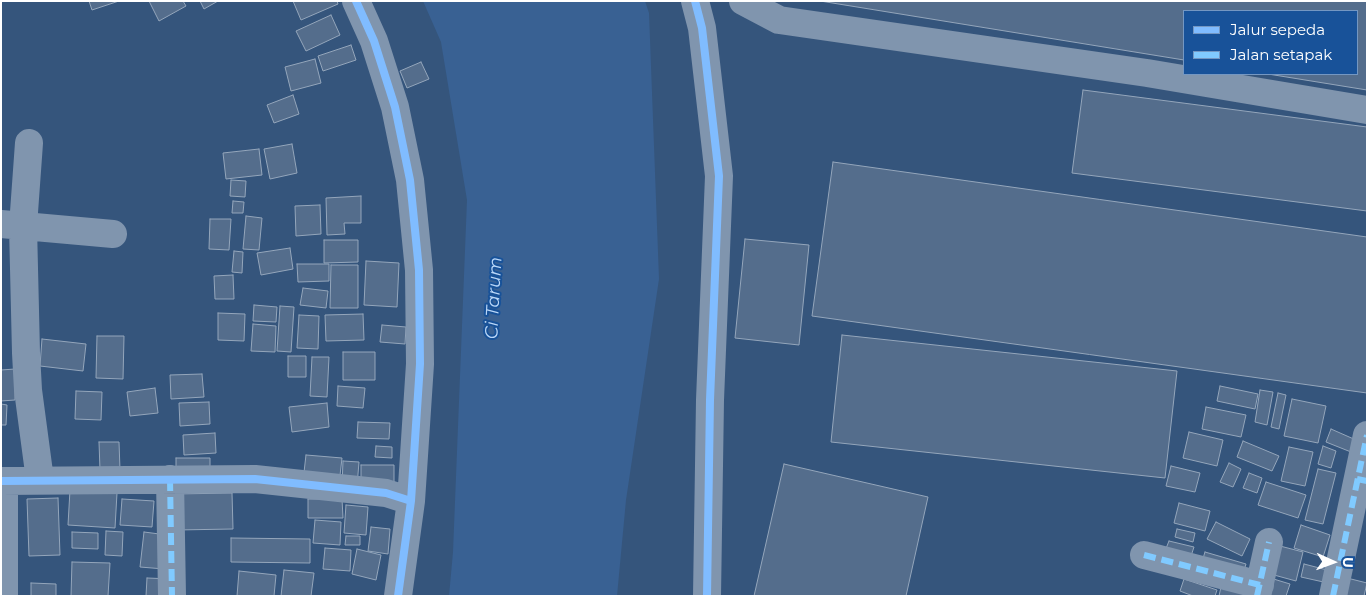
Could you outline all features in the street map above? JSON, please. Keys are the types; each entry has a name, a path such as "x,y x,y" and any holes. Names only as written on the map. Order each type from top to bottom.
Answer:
{"street":[{"path":"356,1 374,41 395,107 410,180 419,270 420,364 411,501 398,596"},
{"path":"696,1 702,28 719,176 710,400 707,596"},
{"path":"742,1 779,20 1137,72 1367,110"},
{"path":"29,143 12,225 28,390 40,480"},
{"path":"12,225 113,234"},
{"path":"1333,596 1362,480 1367,435"},
{"path":"170,479 172,596"},
{"path":"4,596 2,481 255,479 386,493 411,501"},
{"path":"1144,555 1258,590 1269,542"}],"water":[{"name":"Ci Tarum","path":"423,1 645,1 649,13 659,279 626,500 617,596 449,596 453,552 467,200 441,42"}],"building":[{"path":"89,1 119,1 92,10"},
{"path":"149,1 183,1 186,6 159,21"},
{"path":"200,1 218,1 204,9"},
{"path":"293,1 337,1 338,4 301,20"},
{"path":"820,1 1367,1 1367,90 1274,75 1358,75 1358,10 1183,10 1183,60"},
{"path":"331,15 340,35 306,51 296,31"},
{"path":"351,45 356,60 323,71 318,56"},
{"path":"315,59 321,83 291,91 285,67"},
{"path":"421,62 429,79 407,88 400,71"},
{"path":"1083,90 1367,127 1367,211 1072,173"},
{"path":"293,95 299,114 274,123 267,105"},
{"path":"292,144 297,173 270,179 264,149"},
{"path":"259,149 262,175 226,179 223,153"},
{"path":"833,162 1367,237 1367,393 812,316"},
{"path":"231,180 246,181 245,197 230,196"},
{"path":"361,196 361,223 344,223 345,234 327,235 326,198"},
{"path":"233,201 244,202 243,213 232,213"},
{"path":"320,205 321,234 296,236 295,206"},
{"path":"246,216 262,218 259,250 243,249"},
{"path":"210,219 231,219 229,250 209,249"},
{"path":"745,239 809,245 799,345 735,338"},
{"path":"324,240 358,240 358,262 324,263"},
{"path":"290,248 293,269 261,275 257,253"},
{"path":"234,251 243,252 242,273 232,272"},
{"path":"366,261 399,263 397,307 364,305"},
{"path":"297,264 329,264 329,281 298,282"},
{"path":"331,265 358,265 358,308 330,308"},
{"path":"233,275 234,299 215,299 214,276"},
{"path":"303,288 328,291 326,308 300,305"},
{"path":"254,305 277,307 276,322 253,321"},
{"path":"280,306 294,307 291,352 277,351"},
{"path":"218,313 245,314 244,341 218,340"},
{"path":"363,314 364,340 326,341 325,315"},
{"path":"299,315 319,316 318,349 297,348"},
{"path":"253,324 276,326 275,352 251,351"},
{"path":"382,325 406,327 405,344 380,342"},
{"path":"842,335 1177,371 1165,478 831,442"},
{"path":"97,336 124,336 123,379 96,378"},
{"path":"42,339 86,344 83,371 40,366"},
{"path":"343,352 375,352 375,380 343,380"},
{"path":"288,356 306,356 306,377 288,377"},
{"path":"312,357 329,357 327,397 310,396"},
{"path":"15,369 15,400 1,401 1,370"},
{"path":"202,374 204,397 171,399 170,375"},
{"path":"338,386 365,388 363,408 337,406"},
{"path":"1220,386 1258,394 1255,409 1217,401"},
{"path":"155,388 158,413 130,416 127,392"},
{"path":"1260,390 1273,392 1267,425 1255,422"},
{"path":"76,391 102,392 101,420 75,419"},
{"path":"1278,393 1286,395 1279,429 1271,427"},
{"path":"1292,399 1326,406 1318,443 1284,436"},
{"path":"209,402 210,424 180,426 179,403"},
{"path":"327,403 329,427 292,432 289,407"},
{"path":"1,404 7,405 6,425 1,425"},
{"path":"1206,407 1246,415 1241,437 1202,429"},
{"path":"358,422 390,423 389,439 357,438"},
{"path":"1331,429 1356,440 1351,452 1326,442"},
{"path":"1189,432 1223,440 1217,466 1183,458"},
{"path":"215,433 216,453 184,455 183,435"},
{"path":"1243,441 1279,456 1272,471 1237,457"},
{"path":"99,442 119,442 120,470 100,470"},
{"path":"376,446 392,447 392,458 375,457"},
{"path":"1323,446 1336,451 1331,468 1318,464"},
{"path":"1289,447 1313,452 1305,486 1281,481"},
{"path":"306,455 342,458 339,484 303,481"},
{"path":"176,458 210,458 210,475 176,475"},
{"path":"343,461 359,462 357,486 342,485"},
{"path":"1229,463 1241,469 1233,487 1220,482"},
{"path":"784,464 928,497 906,596 754,596"},
{"path":"361,465 394,465 394,487 361,487"},
{"path":"1171,466 1200,473 1195,492 1166,486"},
{"path":"1318,469 1336,473 1323,524 1305,520"},
{"path":"1249,473 1262,478 1257,493 1243,488"},
{"path":"1266,482 1306,495 1298,518 1258,505"},
{"path":"70,490 117,493 115,528 68,525"},
{"path":"232,493 233,529 176,530 175,494"},
{"path":"58,498 60,555 29,556 27,499"},
{"path":"122,499 154,501 152,527 120,525"},
{"path":"308,499 342,499 343,518 308,518"},
{"path":"1179,503 1210,511 1205,531 1174,523"},
{"path":"346,505 368,507 366,535 344,533"},
{"path":"315,520 341,522 340,545 313,543"},
{"path":"1216,522 1250,539 1242,556 1207,539"},
{"path":"1301,525 1330,535 1323,557 1294,548"},
{"path":"371,527 390,529 388,554 368,551"},
{"path":"1177,529 1195,533 1193,542 1175,537"},
{"path":"106,531 123,532 122,556 105,555"},
{"path":"72,532 98,533 98,549 72,548"},
{"path":"144,532 167,535 164,569 140,567"},
{"path":"346,536 360,536 360,545 345,545"},
{"path":"231,538 310,539 310,563 231,562"},
{"path":"1169,541 1194,547 1190,559 1165,551"},
{"path":"1280,546 1303,552 1296,581 1274,575"},
{"path":"325,548 351,550 350,571 323,569"},
{"path":"357,549 381,555 376,580 352,574"},
{"path":"1205,552 1246,564 1242,577 1201,565"},
{"path":"72,562 110,563 108,596 71,596"},
{"path":"1304,564 1331,571 1328,583 1301,577"},
{"path":"284,570 314,573 311,596 281,596"},
{"path":"239,571 276,575 274,596 237,596"},
{"path":"1267,577 1290,584 1286,596 1270,596"},
{"path":"147,578 171,579 170,596 146,596"},
{"path":"1223,578 1248,596 1219,596"},
{"path":"1347,578 1367,583 1364,596 1342,596"},
{"path":"1184,579 1217,590 1215,596 1193,596 1180,591"},
{"path":"31,583 56,584 56,596 31,596"}],"marked path":[{"path":"1333,596 1367,435"},
{"path":"170,479 172,596"},
{"path":"1357,479 1367,481"},
{"path":"1257,596 1269,542"},
{"path":"1144,555 1260,585"}],"cycle path":[{"path":"356,1 374,41 395,107 410,180 419,270 420,364 411,501 398,596"},
{"path":"695,1 702,28 719,176 710,400 707,596"},
{"path":"1,481 255,479 386,493 411,501"}]}
